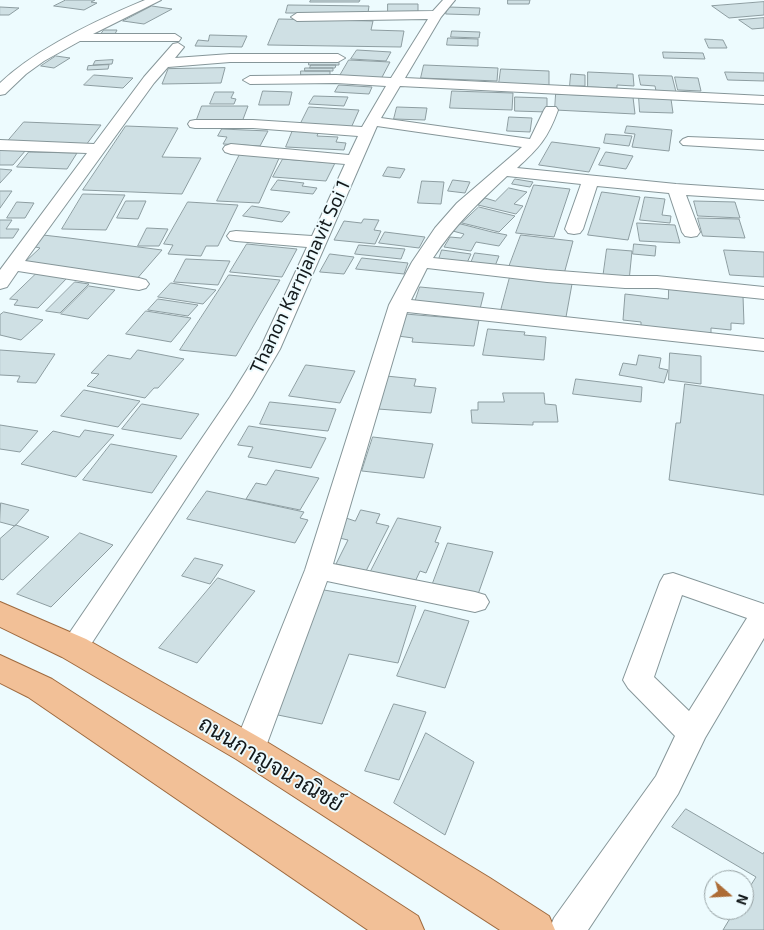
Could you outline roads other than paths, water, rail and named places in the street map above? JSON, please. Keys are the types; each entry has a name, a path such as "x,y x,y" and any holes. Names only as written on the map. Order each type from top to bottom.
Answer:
{"main road":[{"name":"ถนนกาญจนวณิชย์","path":"0,613 74,648 249,749 476,891 534,930"},
{"path":"0,668 40,688 402,930"}],"street":[{"path":"0,91 29,64 126,12 154,0"},
{"path":"297,17 442,8"},
{"name":"Thanon Karnjanavit Soi 1","path":"74,648 241,397 270,349 370,126 442,8"},
{"path":"0,283 177,43 78,38"},
{"path":"164,63 230,58 338,58"},
{"path":"250,80 336,80 763,104"},
{"path":"249,749 318,570 399,305 421,262 441,232 450,221 534,144 544,128 551,110"},
{"path":"195,124 370,126 534,144"},
{"path":"688,142 764,145"},
{"path":"0,145 100,149"},
{"path":"231,149 355,160"},
{"path":"504,171 676,189 764,195"},
{"path":"574,229 592,180"},
{"path":"676,189 691,232"},
{"path":"236,236 318,242"},
{"path":"421,262 547,276 625,282 657,282 764,293"},
{"path":"14,264 139,284"},
{"path":"399,305 764,345"},
{"path":"318,570 475,602"},
{"path":"567,930 667,785 692,733 764,614 673,582 638,680 692,733"}]}
